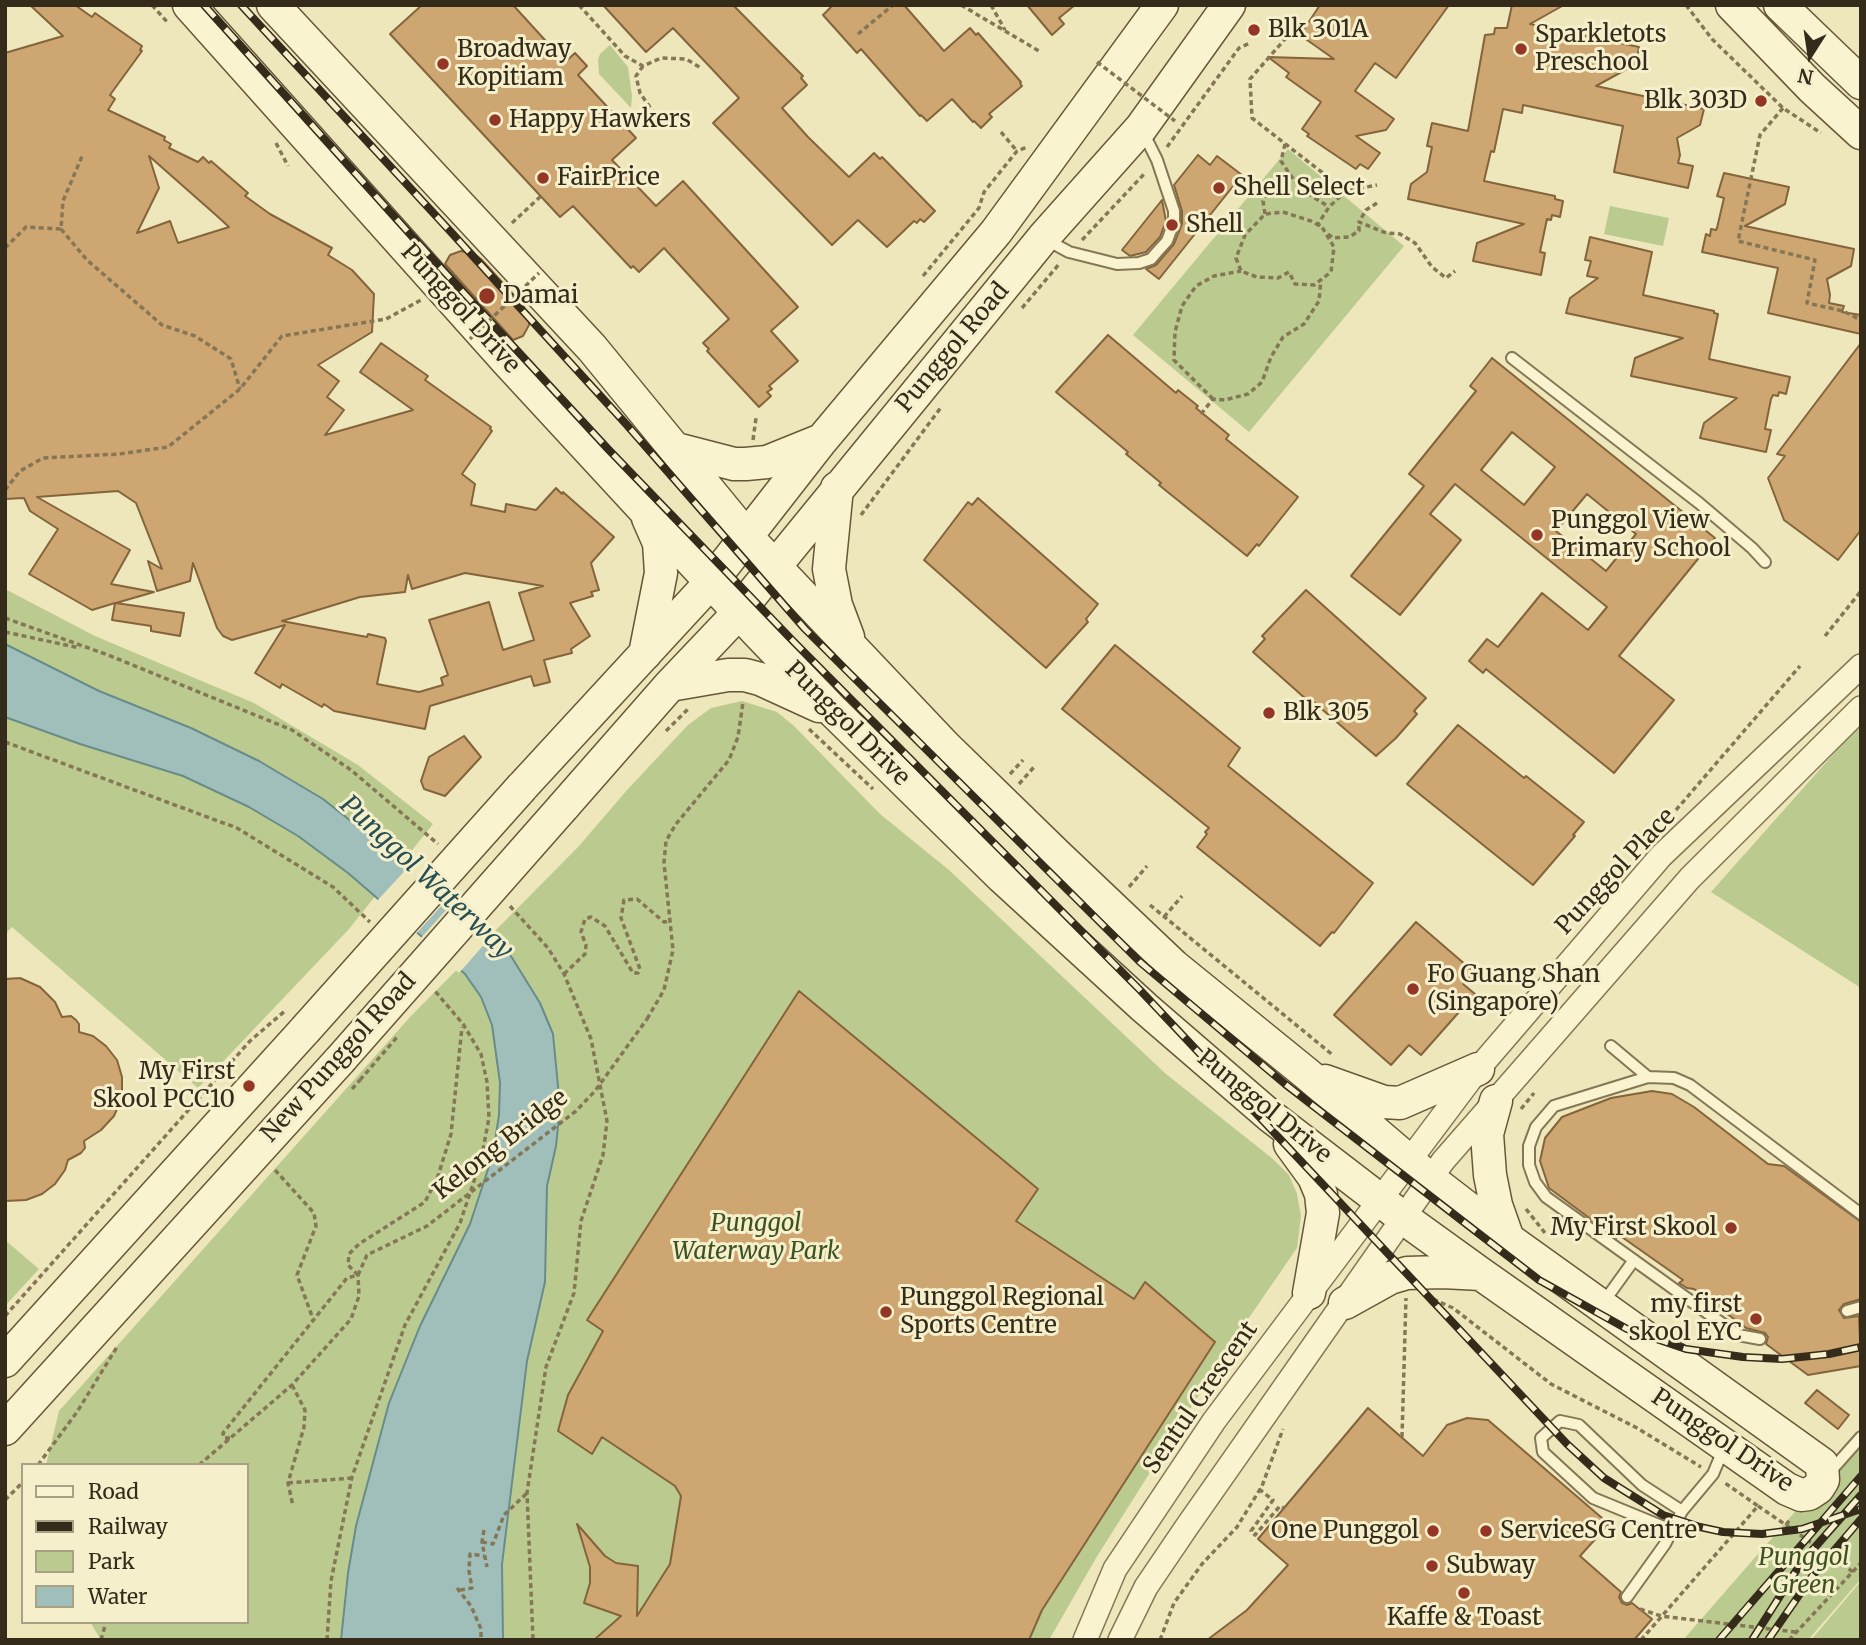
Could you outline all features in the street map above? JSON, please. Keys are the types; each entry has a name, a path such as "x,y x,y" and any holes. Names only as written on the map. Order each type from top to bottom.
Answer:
{"street":[{"name":"Punggol Drive","path":"189,5 506,361 738,611 834,712 1002,877 1269,1115 1391,1207 1481,1274 1787,1489 1801,1495 1809,1494 1818,1488 1823,1480 1822,1464 1508,1239 1419,1170 1307,1074 1174,966 945,747 747,537 592,348 273,5"},
{"name":"Punggol Road","path":"645,656 711,582 821,441 996,232 1162,5"},
{"name":"Punggol Road","path":"682,695 738,611 837,488 1056,245 1229,5"},
{"path":"1732,5 1812,88 1861,133"},
{"path":"1780,5 1861,83"},
{"path":"676,449 724,462 746,464 767,462 821,441"},
{"path":"837,488 829,555 830,582 853,651"},
{"path":"644,507 659,543 661,573 645,656"},
{"name":"New Punggol Road","path":"5,1361 295,1020 522,787 645,656"},
{"name":"Punggol Place","path":"1391,1207 1419,1170 1478,1069 1661,856 1861,666"},
{"path":"682,695 716,676 745,675 834,712"},
{"name":"New Punggol Road","path":"5,1429 340,1060 563,807 682,695"},
{"name":"Punggol Place","path":"1419,1170 1443,1161 1507,1110 1689,878 1861,708"},
{"path":"1307,1074 1384,1102 1400,1103 1478,1069"},
{"path":"1507,1110 1487,1134 1490,1175 1496,1205 1508,1239"},
{"path":"1269,1115 1314,1177 1321,1194 1322,1213 1309,1293"},
{"path":"1119,1640 1146,1587 1345,1303 1391,1207"},
{"name":"Sentul Crescent","path":"1085,1640 1115,1569 1214,1421 1309,1293 1391,1207"},
{"path":"1345,1303 1390,1278 1407,1273 1481,1274"}],"lane":[{"path":"1056,245 1117,264 1139,263 1151,259 1167,241 1174,222 1174,211 1157,160 1141,128"},
{"path":"1512,358 1699,503 1765,562"},
{"path":"1611,1046 1648,1077"},
{"path":"1760,1339 1738,1335 1546,1197 1535,1182 1529,1165 1529,1146 1536,1127 1554,1106 1648,1077 1674,1078 1690,1085 1861,1214"},
{"path":"1601,1304 1634,1260"},
{"path":"1847,1311 1861,1307"},
{"path":"1671,1530 1593,1498 1544,1452 1541,1438 1560,1421 1579,1425 1642,1485 1682,1511"},
{"path":"1823,1480 1861,1437"},
{"path":"1627,1597 1665,1545 1682,1511 1713,1474 1725,1445"}],"path":[{"path":"579,5 625,56 643,65"},
{"path":"858,34 893,5"},
{"path":"961,5 1040,51"},
{"path":"991,5 1006,32"},
{"path":"1686,5 1712,39 1783,108 1828,138"},
{"path":"1292,31 1250,79 1252,118 1346,191"},
{"path":"1018,313 1056,245 1157,160 1239,48 1250,43"},
{"path":"654,113 640,93 636,76 643,65 662,58 674,58 686,59 701,68"},
{"path":"1097,62 1175,121"},
{"path":"1213,71 1218,75"},
{"path":"1783,108 1760,135 1738,241 1815,260 1807,303 1843,311 1861,320"},
{"path":"1001,132 1017,151"},
{"path":"1285,144 1281,161 1289,173 1301,189 1329,207"},
{"path":"919,280 979,208 984,192 1017,151 1030,146"},
{"path":"83,154 63,201 61,229 65,235 162,325 195,336 232,359 240,389"},
{"path":"1265,214 1263,201 1272,183 1289,173"},
{"path":"1377,185 1346,191 1329,207 1318,224 1333,239 1349,237 1359,231 1359,222 1366,210 1377,203"},
{"path":"509,226 541,196"},
{"path":"1241,271 1236,258 1245,235 1265,214 1283,212 1311,221 1322,227 1334,247 1331,272 1321,279 1314,285 1294,284 1289,272 1278,278 1258,277 1241,271 1214,276 1196,286 1182,306 1175,332 1174,360 1213,399 1225,400 1248,394 1262,382 1271,357 1283,337 1304,324 1319,301 1321,279"},
{"path":"1359,222 1386,233 1400,234 1415,243 1432,267 1446,278 1455,271"},
{"path":"5,248 26,227 61,229"},
{"path":"470,339 539,273"},
{"path":"5,490 20,471 43,458 119,454 168,447 240,389 282,336 387,319 429,296"},
{"path":"1201,414 1213,399"},
{"path":"859,517 943,404"},
{"path":"755,433 756,418"},
{"path":"752,443 762,443"},
{"path":"1825,636 1861,591"},
{"path":"5,618 85,649 108,655 292,730 351,770 446,851"},
{"path":"5,632 85,649"},
{"path":"660,737 682,695"},
{"name":"Kelong Bridge","path":"230,1438 225,1438 223,1433 347,1278 358,1275 367,1255 427,1226 576,1111 595,1091 647,1019 664,990 673,950 664,863 666,841 676,824 729,760 738,737 744,696"},
{"path":"5,742 237,828 333,887 370,923"},
{"path":"1011,773 1023,761"},
{"path":"1021,781 1034,767"},
{"path":"1129,887 1147,866"},
{"path":"1122,881 1138,895"},
{"path":"1164,917 1182,896"},
{"path":"564,974 585,954 586,945 582,932 585,919 591,917 605,926 633,973 638,973 640,969 621,918 624,900 637,899 664,922 670,921"},
{"path":"1146,902 1338,1059"},
{"path":"509,905 520,914 548,948 564,974 591,1039 607,1121 607,1139 581,1221 574,1293 546,1367 527,1493 533,1640"},
{"path":"327,1640 331,1581 352,1478 405,1325 460,1223 481,1160 489,1118 487,1082 481,1054 463,1024 431,986"},
{"path":"5,1316 250,1041 295,1020"},
{"path":"201,1463 292,1385 351,1319 359,1296 358,1275 348,1265 349,1254 359,1244 425,1202 438,1176 451,1134 463,1024"},
{"path":"1507,1110 1521,1109 1537,1088"},
{"path":"271,1167 314,1213 316,1226 297,1275 313,1319"},
{"path":"1520,1202 1546,1234"},
{"path":"1397,1299 1406,1296 1402,1437"},
{"path":"292,1385 304,1410 304,1427 288,1483 293,1506"},
{"path":"1160,1640 1174,1604 1202,1564 1237,1527 1259,1489 1285,1422"},
{"path":"288,1483 352,1478"},
{"path":"5,1500 21,1484"},
{"path":"1259,1489 1273,1500 1251,1531 1255,1535 1280,1506 1284,1508"},
{"path":"482,1542 494,1544 504,1515 527,1493"},
{"path":"1786,1525 1853,1572"},
{"path":"484,1530 482,1542 487,1567"},
{"path":"481,1640 481,1629 458,1589 472,1588 470,1553 484,1556"},
{"path":"1789,1640 1861,1563"},
{"path":"1640,1609 1661,1616 1796,1632"}],"green space":[{"path":"610,45 628,67 631,108 599,74 600,54"},
{"path":"1288,149 1404,246 1249,432 1133,335"},
{"path":"1610,206 1669,218 1663,246 1604,234"},
{"path":"5,589 95,636 254,703 358,765 433,824 349,929 198,1088 12,927 5,934"},
{"name":"Punggol Waterway Park","path":"742,701 777,712 794,726 880,814 949,870 1166,1074 1273,1159 1289,1175 1297,1194 1301,1216 1297,1248 1235,1338 1096,1558 1049,1640 101,1640 91,1624 248,1624 248,1463 46,1463 59,1411 410,1017 579,846 688,725 711,708"},
{"path":"1861,723 1861,988 1711,892"},
{"path":"5,1240 39,1269 5,1306"},
{"name":"Punggol Green","path":"1861,1436 1861,1579 1808,1640 1683,1640"},
{"path":"1861,1581 1861,1640 1811,1640"}],"water":[{"path":"5,644 99,691 191,728 259,761 323,799 501,940 540,1003 553,1034 560,1107 556,1146 547,1186 545,1282 527,1361 502,1564 503,1640 341,1640 356,1526 389,1403 420,1326 470,1224 493,1154 499,1115 500,1083 492,1025 481,997 465,974 348,873 298,836 249,807 183,776 5,717"}],"pier":[{"path":"411,864 451,895 415,935 376,902"},
{"path":"456,899 496,931 459,973 420,939"}],"building":[{"path":"30,5 75,5 92,17 95,13 142,46 142,51 110,95 115,99 108,110 165,137 164,140 171,144 169,148 198,162 203,157 209,163 211,161 248,193 245,196 270,214 332,248 328,255 352,270 374,294 372,332 318,365 339,381 327,397 344,410 325,435 413,410 360,372 381,343 428,376 425,380 491,427 492,431 462,474 475,484 471,505 505,512 506,504 536,510 556,488 614,537 591,563 599,590 591,592 593,596 570,603 590,636 571,649 572,653 544,660 550,682 534,686 531,676 430,706 425,729 334,711 324,704 322,707 282,684 280,688 255,673 285,625 232,640 223,636 217,628 193,563 190,581 157,591 148,561 162,569 136,503 118,491 37,497 130,550 111,584 154,592 116,603 184,613 180,636 151,631 151,626 112,620 115,603 92,610 29,574 58,529 30,511 24,498 5,499 5,53 63,36","holes":["149,156 217,216 229,227 178,243 170,221 137,233 159,188","465,573 543,586 519,593 534,640 503,650 489,602 429,620 448,675 441,678 443,685 419,692 377,684 385,638 282,621 360,597 405,592 408,575 412,589"]},
{"path":"422,5 513,5 565,62 575,53 587,66 578,75 636,138 612,160 656,206 683,181 798,307 771,331 798,361 769,386 772,389 767,392 771,396 759,407 707,351 709,349 703,343 729,319 664,248 639,272 633,266 631,268 573,206 560,217 390,34"},
{"path":"603,5 733,5 803,76 801,78 807,85 782,108 808,137 849,177 874,153 880,159 882,157 935,211 924,222 920,219 917,223 914,221 887,247 858,220 832,245 713,123 739,98 673,28 646,52"},
{"path":"833,5 904,5 944,51 970,28 976,35 978,33 1022,86 989,114 992,117 981,128 952,99 927,121 861,49 857,53 823,15"},
{"path":"1027,5 1075,5 1059,18 1064,24 1052,35"},
{"path":"1320,5 1449,5 1396,78 1375,63 1355,91 1394,119 1386,130 1356,136 1380,153 1368,169 1360,164 1356,169 1307,136 1309,134 1302,129 1321,102 1286,77 1289,73 1268,57 1334,59 1300,35"},
{"path":"1512,5 1564,5 1530,24 1639,47 1636,64 1596,86 1704,109 1700,125 1677,138 1680,155 1678,163 1693,166 1688,188 1614,172 1623,126 1523,105 1522,113 1503,109 1494,152 1491,151 1484,181 1555,196 1555,199 1563,201 1560,217 1552,215 1551,220 1547,219 1540,252 1545,253 1541,275 1473,261 1477,243 1524,224 1408,199 1411,184 1427,172 1432,147 1427,146 1432,123 1468,131 1485,35 1494,34 1495,28 1507,28"},
{"path":"1198,155 1210,165 1217,156 1242,175 1159,279 1146,269 1156,265 1174,244 1182,224 1182,211 1174,185"},
{"path":"1724,173 1789,187 1785,204 1745,226 1854,249 1851,266 1827,279 1829,303 1844,306 1842,312 1861,315 1861,334 1768,313 1778,268 1702,252 1706,234 1710,236 1711,229 1717,228 1724,198 1717,196"},
{"path":"1162,200 1166,221 1160,237 1146,252 1130,256 1122,250"},
{"path":"1590,237 1652,252 1643,295 1718,314 1709,359 1790,377 1786,394 1779,392 1778,396 1773,395 1771,399 1765,429 1771,430 1766,452 1700,438 1704,423 1737,398 1631,376 1635,358 1683,338 1566,313 1570,298 1598,278 1587,276 1591,261 1585,260"},
{"name":"Damai","path":"461,251 481,259 523,305 529,325 523,336 513,340 445,264 450,255"},
{"path":"1108,335 1176,393 1178,390 1198,406 1196,408 1229,435 1226,439 1298,497 1259,546 1257,544 1247,556 1159,485 1161,483 1126,454 1128,452 1056,392"},
{"path":"1861,343 1861,530 1838,560 1784,520 1768,478 1785,456 1777,454"},
{"path":"1492,358 1715,538 1619,656 1674,700 1614,773 1486,669 1483,673 1469,661 1487,639 1498,647 1542,593 1588,630 1607,607 1455,484 1430,514 1461,540 1400,615 1351,576 1424,486 1409,474 1476,391 1470,386","holes":["1512,432 1555,467 1524,505 1481,470","1587,494 1636,534 1606,571 1556,531"]},
{"path":"978,498 1098,604 1086,619 1088,622 1046,668 924,560 968,502 972,505"},
{"path":"1306,590 1426,698 1414,711 1417,714 1376,756 1253,652 1265,639 1262,636"},
{"path":"1115,645 1240,748 1228,766 1373,883 1334,933 1320,946 1197,847 1209,828 1062,709"},
{"path":"1458,725 1584,822 1533,885 1407,784"},
{"path":"464,736 481,757 445,796 424,789 421,781 429,757"},
{"name":"Fo Guang Shan (Singapore)","path":"1416,922 1474,972 1463,984 1475,994 1421,1055 1409,1045 1391,1065 1334,1015"},
{"path":"20,978 40,987 55,1002 62,1017 71,1016 76,1020 79,1032 93,1036 106,1046 117,1060 122,1077 122,1097 114,1116 101,1130 84,1141 85,1148 68,1160 65,1170 55,1184 42,1194 26,1200 5,1201 5,979"},
{"name":"Punggol Regional Sports Centre","path":"799,991 1038,1189 1016,1221 1134,1299 1145,1282 1215,1342 1042,1610 1029,1640 594,1640 621,1616 584,1603 590,1583 590,1567 577,1524 605,1556 616,1563 638,1566 637,1616 670,1564 681,1496 675,1486 602,1437 592,1454 558,1431 568,1395 603,1331 587,1320"},
{"name":"My First Skool","path":"1652,1091 1672,1094 1694,1107 1768,1164 1784,1166 1861,1222 1861,1299 1844,1304 1839,1310 1844,1318 1859,1316 1861,1366 1808,1375 1766,1344 1768,1337 1765,1333 1746,1328 1694,1289 1679,1283 1683,1280 1619,1235 1616,1238 1549,1188 1540,1161 1545,1138 1562,1117 1611,1098"},
{"path":"1817,1390 1849,1415 1838,1429 1805,1403"},
{"name":"One Punggol","path":"1368,1408 1423,1456 1447,1425 1467,1418 1488,1420 1609,1524 1580,1556 1621,1592 1619,1597 1622,1603 1632,1603 1652,1619 1634,1640 1207,1640 1247,1610 1288,1565 1258,1539"}],"railway":[{"path":"204,5 608,449 795,643 1140,990 1567,1444 1604,1478 1663,1515 1723,1532 1762,1534 1802,1529 1861,1509"},
{"path":"241,5 626,424 805,629 1140,962 1285,1084 1539,1280 1627,1329 1686,1349 1743,1357 1782,1359 1829,1354 1861,1347"},
{"path":"1719,1640 1861,1476"},
{"path":"1752,1640 1801,1563 1861,1495"},
{"path":"1768,1640 1813,1575 1861,1519"}],"place":[{"name":"Blk 301A","path":"1254,30"},
{"name":"Sparkletots Preschool","path":"1521,49"},
{"name":"Broadway Kopitiam","path":"443,64"},
{"name":"Blk 303D","path":"1761,101"},
{"name":"Happy Hawkers","path":"495,120"},
{"name":"FairPrice","path":"543,178"},
{"name":"Shell Select","path":"1219,188"},
{"name":"Shell","path":"1172,225"},
{"name":"Damai","path":"487,296"},
{"name":"Punggol View Primary School","path":"1537,535"},
{"name":"Blk 305","path":"1269,713"},
{"name":"Fo Guang Shan (Singapore)","path":"1413,989"},
{"name":"My First Skool PCC10","path":"249,1086"},
{"name":"My First Skool","path":"1731,1228"},
{"name":"Punggol Regional Sports Centre","path":"886,1312"},
{"name":"my first skool EYC","path":"1756,1319"},
{"name":"One Punggol","path":"1433,1531"},
{"name":"ServiceSG Centre","path":"1486,1531"},
{"name":"Subway","path":"1432,1566"},
{"name":"Kaffe & Toast","path":"1464,1593"}],"water label":[{"name":"Punggol Waterway","path":"426,878"}]}
